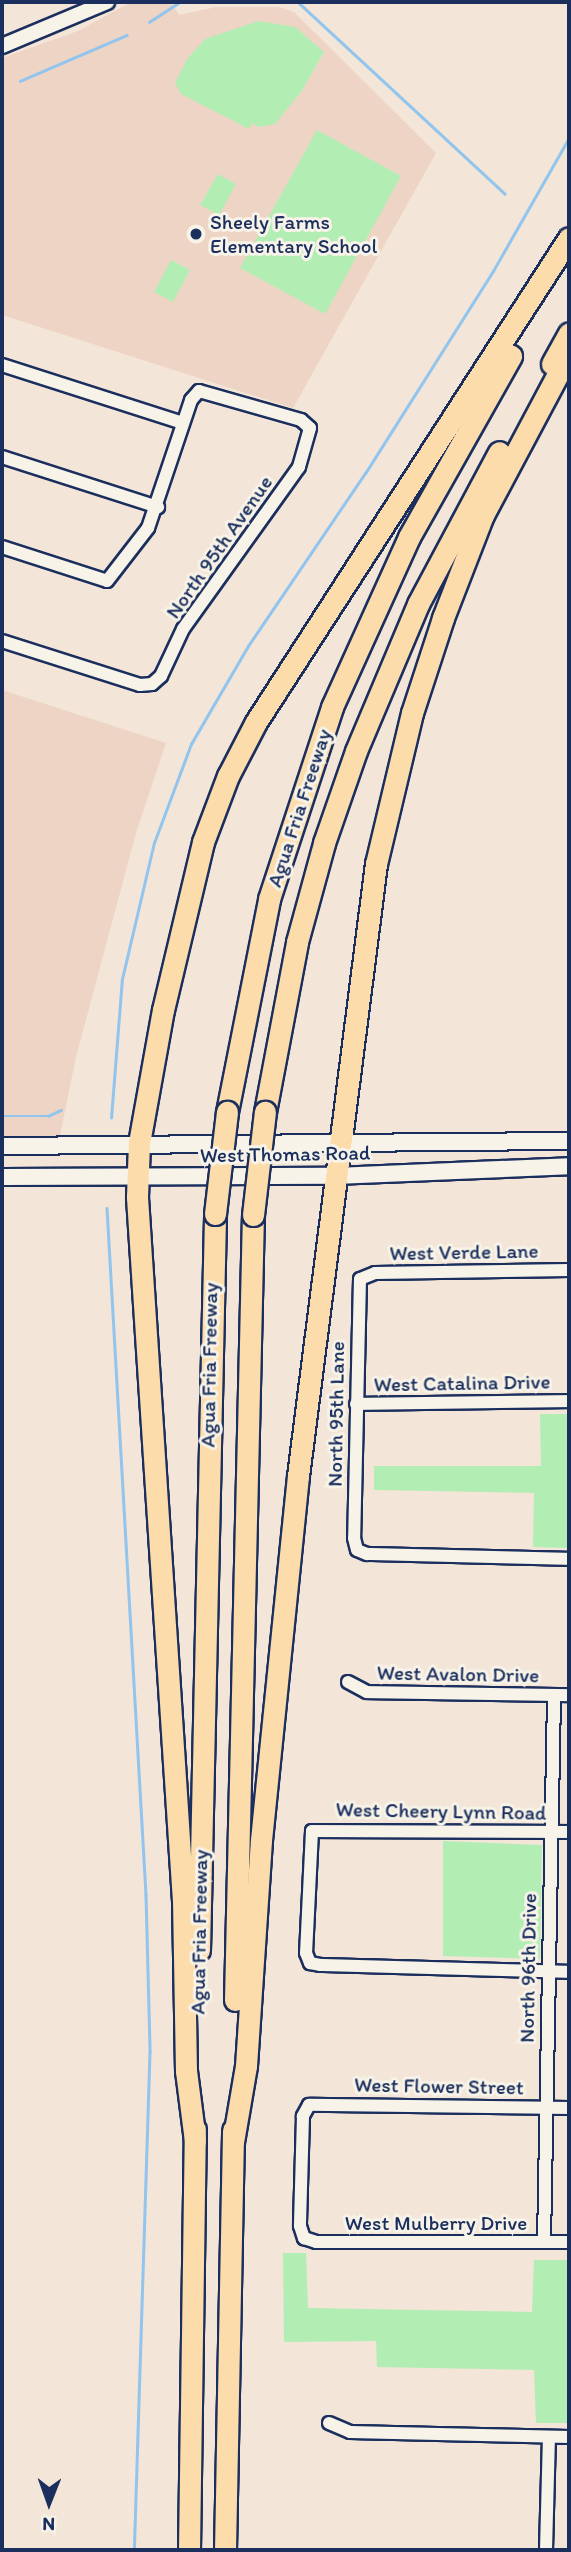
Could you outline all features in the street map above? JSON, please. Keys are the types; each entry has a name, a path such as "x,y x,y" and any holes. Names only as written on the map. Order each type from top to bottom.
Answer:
{"highway":[{"path":"195,2141 186,2071 183,1887 136,1177 139,1143 184,916 203,842 228,776 273,695 569,238"},
{"name":"Agua Fria Freeway","path":"188,2550 215,1214 227,1112 269,899 305,781 346,672 421,515 569,253"},
{"name":"Agua Fria Freeway","path":"225,2550 253,1215 265,1112 287,987 314,876 370,715 450,540 569,333"},
{"path":"233,2142 246,2066 261,1840 298,1476 371,894 412,713 483,515 569,353"}],"main road":[{"name":"West Thomas Road","path":"2,1146 339,1140 569,1141"},
{"name":"West Thomas Road","path":"2,1177 335,1176 569,1166"}],"street":[{"path":"2,46 107,2"},
{"path":"2,366 183,423 159,507 137,544 107,581 2,547"},
{"name":"North 95th Avenue","path":"2,640 140,685 152,684 161,676 183,629 299,467 310,428 301,420 199,391 183,423"},
{"path":"2,457 159,507"},
{"name":"West Verde Lane","path":"360,1279 375,1273 569,1270"},
{"name":"North 95th Lane","path":"360,1279 356,1404 357,1550 367,1554 569,1559"},
{"name":"West Catalina Drive","path":"356,1404 569,1401"},
{"name":"West Avalon Drive","path":"348,1682 367,1692 569,1695"},
{"name":"North 96th Drive","path":"544,2242 544,2108 554,1695"},
{"name":"West Cheery Lynn Road","path":"547,1972 310,1963 308,1870 312,1831 569,1832"},
{"path":"547,1972 569,1972"},
{"name":"West Flower Street","path":"304,2238 300,2226 303,2116 309,2105 569,2108"},
{"name":"West Mulberry Drive","path":"304,2238 316,2242 569,2242"},
{"path":"329,2423 350,2432 569,2437"},
{"path":"546,2550 549,2437"}],"shaded area":[{"name":"Sheely Farms Elementary School","path":"131,2 171,2 179,15 216,7 279,7 294,12 436,153 293,408 2,315 2,58 78,31"},
{"path":"2,690 166,743 136,833 76,1057 60,1135 40,1138 2,1139"}],"green space":[{"path":"258,21 295,27 324,52 301,92 275,124 259,127 252,123 249,129 181,94 175,83 187,59 205,39"},
{"path":"317,130 401,176 325,314 240,268"},
{"path":"218,174 236,184 219,215 200,205"},
{"path":"171,260 190,270 173,302 154,292"},
{"path":"540,1414 569,1414 569,1548 533,1547 534,1493 374,1490 374,1466 541,1466"},
{"path":"443,1841 542,1845 540,1959 443,1956"},
{"path":"283,2253 306,2253 308,2308 532,2312 534,2260 569,2260 569,2423 536,2423 534,2370 377,2367 376,2341 284,2342"}],"waterway":[{"path":"149,22 180,2"},
{"path":"298,2 505,194"},
{"path":"20,81 127,35"},
{"path":"111,1118 122,979 154,843 191,744 248,646 366,472 493,271 569,138"},
{"path":"2,1116 48,1116 61,1110"},
{"path":"107,1208 146,1895 150,2052 134,2550"}],"place":[{"name":"Sheely Farms Elementary School","path":"196,234"}]}
